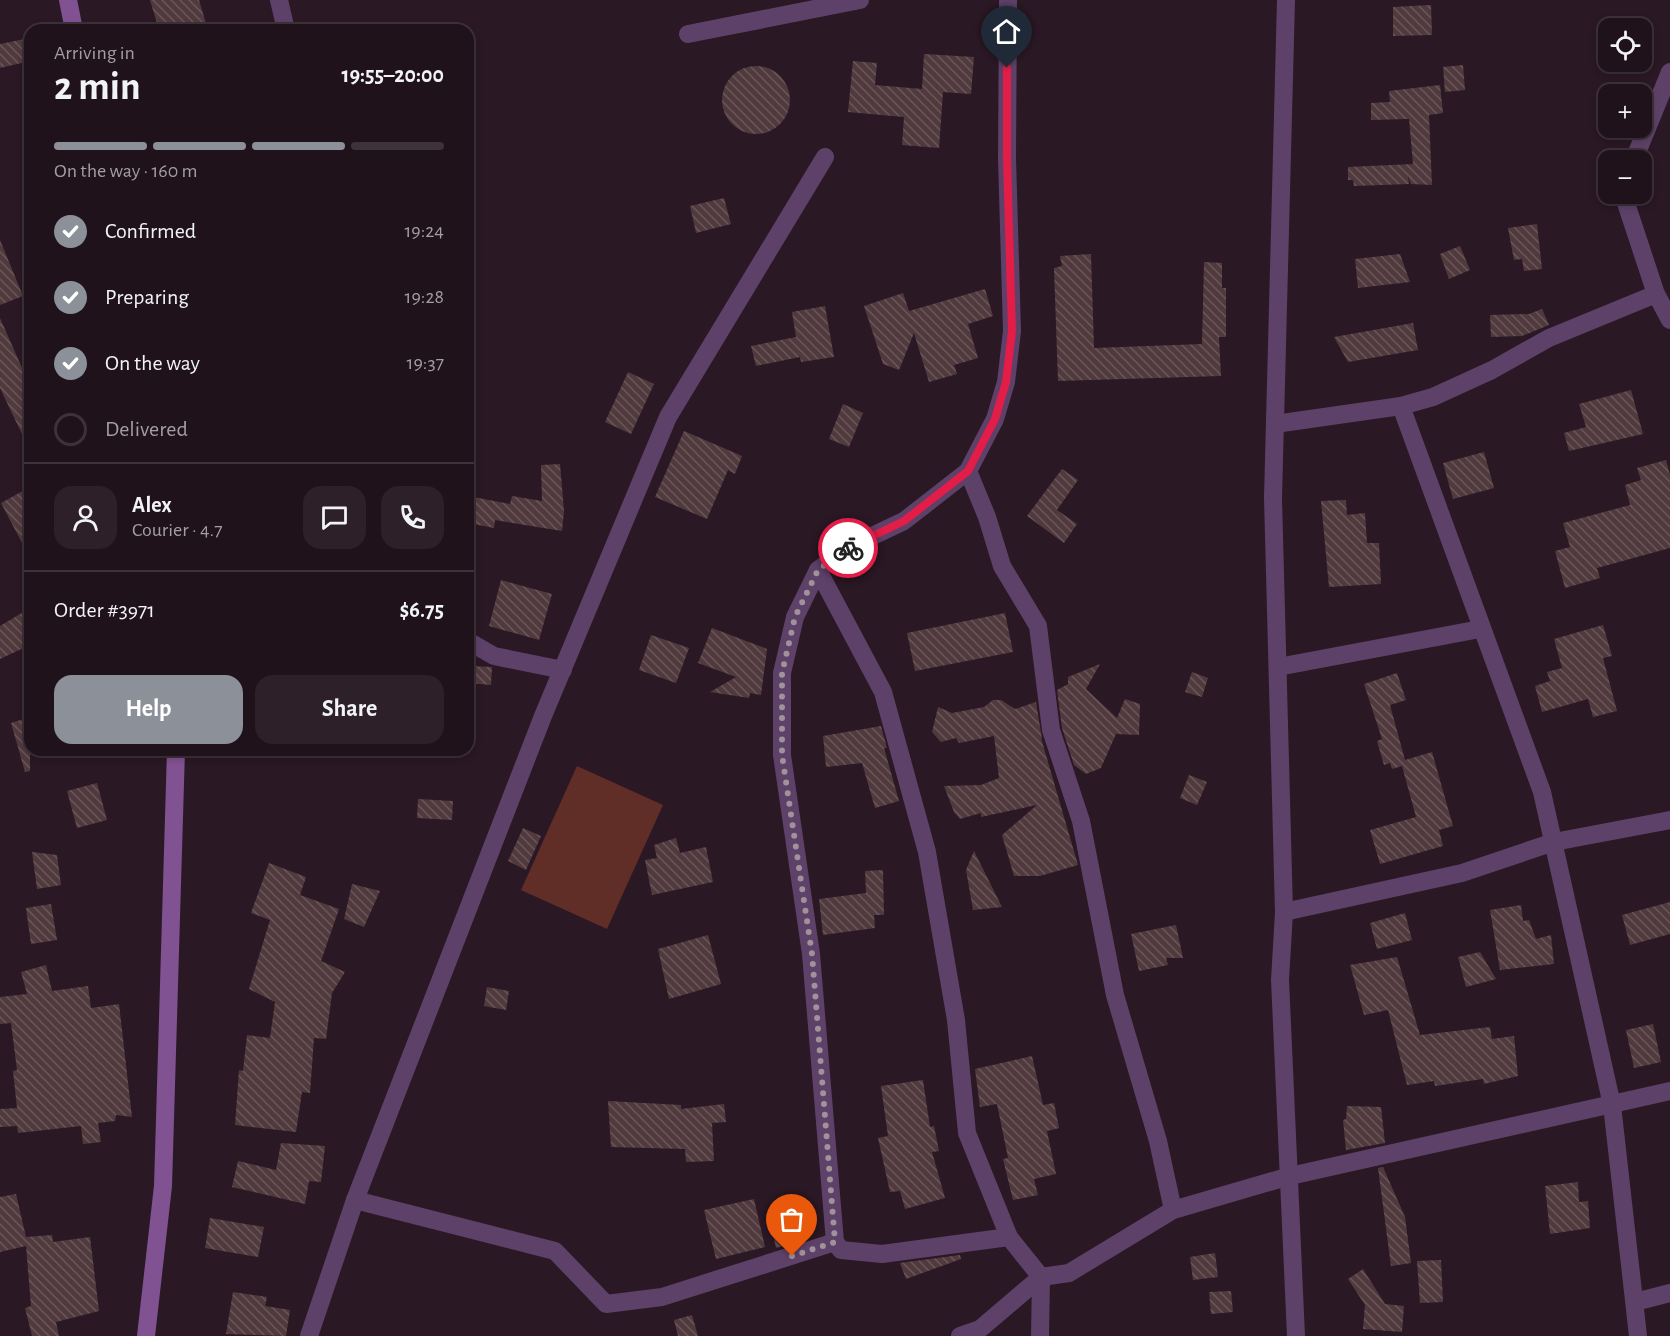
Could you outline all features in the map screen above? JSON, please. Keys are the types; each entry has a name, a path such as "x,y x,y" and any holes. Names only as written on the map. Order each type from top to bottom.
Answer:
{"street":[{"path":"68,0 73,24"},
{"path":"279,0 285,24"},
{"path":"688,34 860,0"},
{"path":"1008,0 1007,159 1012,331 1006,382 995,419 968,471 904,521 845,549 818,570 795,617 782,673 782,755 812,954 835,1242 841,1250 882,1254 1009,1237"},
{"path":"1286,0 1273,498 1284,912 1280,980 1296,1336"},
{"path":"1638,150 1670,72"},
{"path":"309,1336 355,1200 562,670 668,417 825,157"},
{"path":"1626,204 1656,294 1670,320"},
{"path":"1275,424 1401,406 1433,397 1492,370 1549,338 1656,294"},
{"path":"1401,406 1480,629 1542,792 1612,1105 1638,1336"},
{"path":"968,471 987,518 1002,566 1038,626 1051,730 1081,821 1115,995 1158,1141 1173,1210"},
{"path":"818,570 883,692 927,852 956,1020 967,1133 1009,1237 1041,1277 1040,1336"},
{"path":"1278,667 1480,629"},
{"path":"474,644 494,656 562,670"},
{"path":"146,1336 163,1186 176,756"},
{"path":"1284,912 1462,873 1554,842 1670,820"},
{"path":"960,1336 980,1329 1041,1277 1069,1272 1173,1210 1290,1176 1670,1091"},
{"path":"355,1200 555,1251 606,1304 662,1297 835,1242"},
{"path":"1635,1302 1670,1293"}],"shaded area":[{"path":"577,766 663,805 607,929 521,890"}],"building":[{"path":"150,0 199,0 206,24 157,24"},
{"path":"1431,5 1432,35 1393,36 1393,7"},
{"path":"24,39 24,62 0,68 0,44"},
{"path":"924,54 974,57 971,94 943,92 939,148 902,145 904,117 848,112 853,61 877,63 875,85 922,89"},
{"path":"1463,65 1465,90 1445,92 1443,67"},
{"path":"749,66 763,66 775,71 785,81 790,100 785,119 775,129 763,134 749,134 737,129 727,119 722,107 722,93 727,81 737,71"},
{"path":"1440,85 1443,113 1429,115 1432,185 1411,184 1408,176 1409,184 1354,186 1353,180 1348,180 1348,167 1413,164 1409,119 1371,120 1371,103 1390,102 1389,91"},
{"path":"724,198 731,224 696,233 690,206"},
{"path":"1537,224 1542,269 1524,271 1522,259 1514,260 1508,228"},
{"path":"0,240 23,296 0,305"},
{"path":"1460,246 1470,270 1449,279 1440,254"},
{"path":"1091,254 1094,348 1202,344 1204,262 1222,263 1222,288 1226,288 1226,337 1219,337 1221,376 1058,381 1054,268 1062,266 1060,256"},
{"path":"1400,254 1410,282 1358,288 1355,259"},
{"path":"985,289 993,316 968,324 978,358 954,365 957,374 929,382 914,333 899,370 883,364 864,306 903,293 909,311"},
{"path":"825,306 834,357 801,362 800,357 756,366 751,346 796,337 792,312"},
{"path":"1542,309 1549,325 1522,336 1491,337 1490,315 1529,314"},
{"path":"0,318 24,372 24,438 0,388"},
{"path":"1413,323 1418,350 1348,362 1334,337"},
{"path":"628,372 654,384 631,434 605,422"},
{"path":"1631,390 1643,434 1569,451 1564,433 1586,427 1579,404"},
{"path":"843,404 863,413 849,447 829,439"},
{"path":"684,431 742,456 735,474 728,470 707,519 655,497"},
{"path":"1484,452 1494,488 1453,499 1443,463"},
{"path":"1666,460 1670,475 1670,548 1597,568 1600,578 1565,588 1555,551 1570,547 1563,523 1630,505 1625,485 1641,480 1637,468"},
{"path":"560,464 564,511 562,531 495,520 494,528 474,524 474,497 510,504 512,496 542,501 541,465"},
{"path":"1062,469 1078,480 1057,510 1077,524 1064,543 1027,516"},
{"path":"24,490 24,547 1,503"},
{"path":"1346,500 1347,515 1365,513 1367,543 1379,543 1381,584 1329,587 1321,501"},
{"path":"501,580 552,594 539,640 489,626"},
{"path":"24,612 24,648 0,659 0,626"},
{"path":"1005,613 1013,652 915,671 907,633"},
{"path":"1603,625 1612,656 1603,658 1617,711 1593,717 1588,699 1542,712 1535,686 1550,681 1547,672 1562,668 1554,639"},
{"path":"712,628 767,649 761,695 750,693 749,698 710,692 736,677 698,663"},
{"path":"651,635 689,648 676,683 639,670"},
{"path":"1100,664 1086,689 1117,718 1125,699 1140,704 1139,735 1116,734 1101,768 1086,774 1074,765 1062,728 1057,690 1068,684 1068,677"},
{"path":"474,666 492,667 491,685 474,683"},
{"path":"1192,672 1208,678 1202,697 1185,692"},
{"path":"1397,673 1406,700 1390,705 1405,760 1432,752 1453,826 1439,830 1443,846 1380,864 1370,830 1416,817 1402,766 1392,769 1390,763 1384,765 1377,741 1382,739 1364,684"},
{"path":"993,700 1001,700 1015,709 1036,702 1041,738 1078,865 1040,876 1014,876 1002,835 1037,805 981,817 981,813 960,819 954,812 944,786 981,785 999,778 994,736 959,743 956,738 941,742 932,732 938,707 952,713 984,707"},
{"path":"24,719 24,756 30,756 30,771 25,772 11,723"},
{"path":"881,726 887,748 884,748 899,801 875,808 862,763 826,767 823,736"},
{"path":"1189,775 1207,782 1197,805 1180,798"},
{"path":"97,783 107,820 77,828 67,791"},
{"path":"418,799 453,801 452,820 417,818"},
{"path":"523,828 541,836 526,870 508,861"},
{"path":"676,838 680,853 706,847 713,882 652,895 645,860 657,858 654,845"},
{"path":"974,851 1002,907 973,910 966,870"},
{"path":"32,852 57,855 61,885 37,889"},
{"path":"269,863 306,877 300,895 339,909 321,961 345,972 332,993 326,1039 314,1038 310,1093 302,1092 296,1132 235,1125 239,1070 243,1071 247,1035 270,1038 275,1002 249,989 270,920 251,913"},
{"path":"883,870 884,915 874,915 875,928 823,935 819,899 866,893 865,871"},
{"path":"352,884 380,891 364,927 344,919"},
{"path":"1670,902 1670,934 1630,945 1622,915"},
{"path":"51,904 57,940 31,944 26,908"},
{"path":"1521,905 1523,921 1529,920 1536,939 1551,935 1554,964 1500,970 1490,910"},
{"path":"1405,913 1412,940 1377,949 1370,923"},
{"path":"1176,925 1183,958 1166,958 1168,965 1139,971 1131,934"},
{"path":"708,935 721,984 669,999 658,949"},
{"path":"1480,952 1496,979 1466,987 1458,957"},
{"path":"1397,957 1420,1035 1490,1027 1492,1039 1514,1036 1518,1076 1484,1084 1483,1079 1435,1086 1434,1081 1407,1085 1388,1010 1364,1015 1350,965"},
{"path":"46,965 52,991 88,986 91,1008 119,1004 132,1117 116,1115 115,1121 98,1123 101,1142 83,1144 81,1126 18,1133 17,1126 0,1127 0,1109 17,1108 13,1071 17,1070 11,1023 0,1024 0,997 27,994 21,972"},
{"path":"487,987 509,991 506,1010 484,1006"},
{"path":"1653,1024 1661,1062 1634,1068 1626,1030"},
{"path":"1032,1056 1043,1105 1054,1103 1059,1128 1047,1131 1056,1174 1034,1179 1038,1195 1013,1200 1003,1159 1008,1158 997,1104 980,1107 975,1069"},
{"path":"923,1080 930,1127 934,1126 939,1151 932,1152 945,1198 905,1209 900,1191 890,1192 878,1138 888,1136 881,1086"},
{"path":"608,1101 681,1105 681,1109 724,1104 726,1122 712,1123 714,1161 686,1162 685,1149 611,1147"},
{"path":"1347,1106 1381,1107 1385,1143 1346,1150 1343,1120 1346,1119"},
{"path":"281,1143 325,1146 321,1182 309,1181 305,1204 232,1187 238,1161 276,1170"},
{"path":"1383,1167 1405,1217 1411,1263 1391,1266 1378,1168"},
{"path":"1578,1182 1579,1202 1588,1201 1590,1228 1550,1234 1545,1186"},
{"path":"16,1194 26,1237 52,1235 53,1242 90,1237 99,1311 56,1322 59,1336 32,1336 25,1308 31,1306 26,1246 0,1252 0,1197"},
{"path":"754,1199 765,1247 716,1259 704,1210"},
{"path":"210,1218 264,1227 258,1257 205,1248"},
{"path":"795,1225 798,1242 776,1248 772,1230"},
{"path":"1215,1253 1218,1277 1193,1280 1190,1257"},
{"path":"960,1255 961,1259 906,1279 900,1263"},
{"path":"1441,1260 1443,1302 1420,1303 1417,1261"},
{"path":"1363,1269 1385,1304 1404,1306 1402,1332 1363,1329 1365,1305 1348,1279"},
{"path":"1231,1291 1233,1312 1211,1314 1209,1292"},
{"path":"233,1292 267,1297 265,1306 290,1310 286,1336 226,1334"},
{"path":"692,1315 698,1336 678,1336 674,1320"}],"way so far":[{"path":"792,1256 835,1242 812,954 782,755 782,673 795,617 818,570 848,548"}],"route":[{"path":"848,548 904,521 968,471 995,419 1006,382 1012,331 1007,68"}]}
